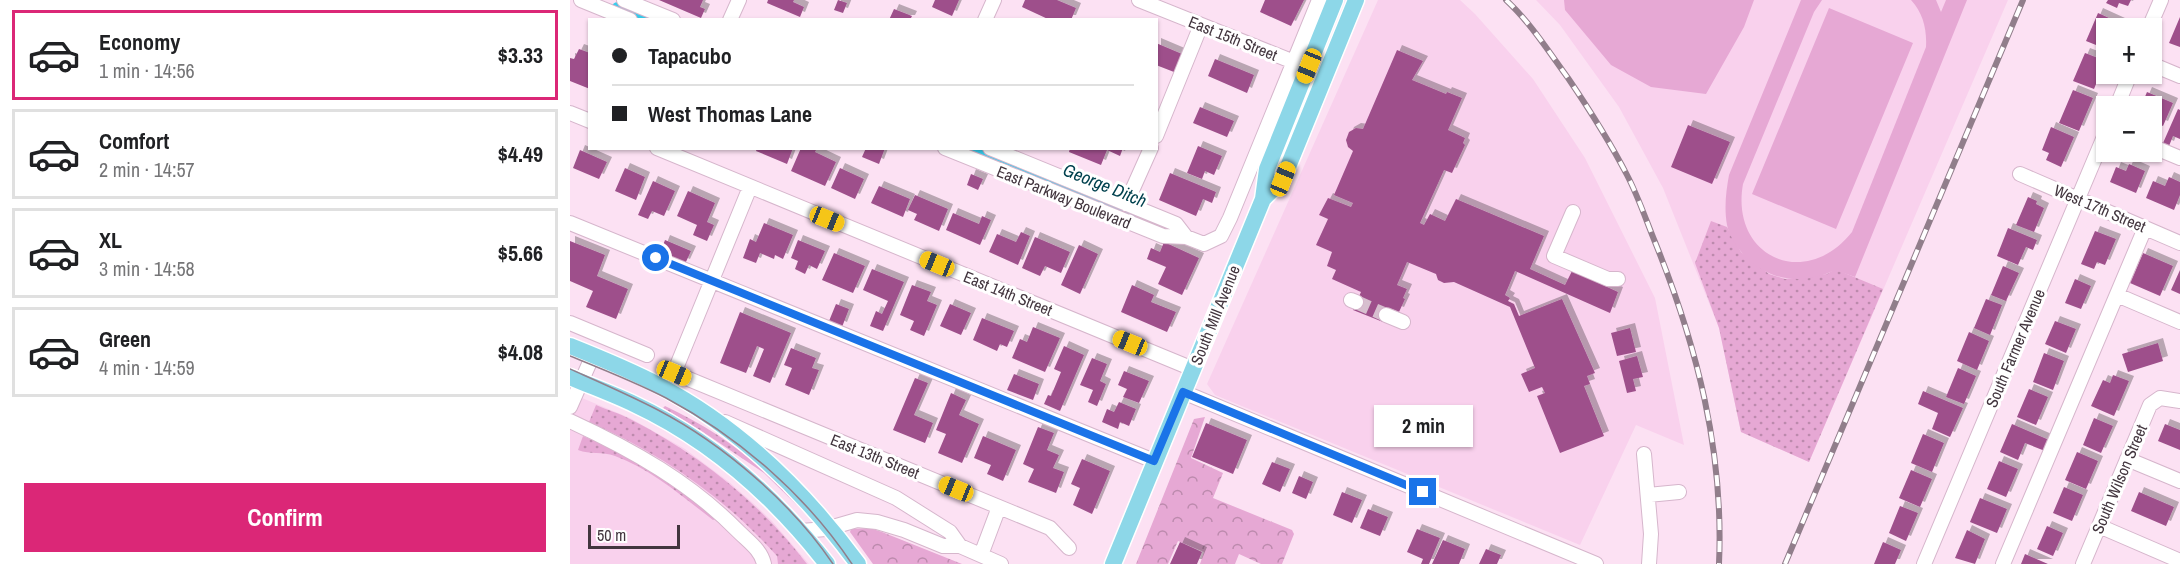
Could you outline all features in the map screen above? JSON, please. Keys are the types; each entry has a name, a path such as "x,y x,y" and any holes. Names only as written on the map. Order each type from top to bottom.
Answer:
{"main road":[{"name":"South Mill Avenue","path":"1113,564 1263,199 1267,169 1335,0"},
{"name":"South Mill Avenue","path":"1263,199 1283,179 1356,0"},
{"path":"570,346 657,384 708,415 771,465 807,500 831,527 858,564"},
{"path":"575,379 662,418 724,458 775,503 827,564"}],"street":[{"path":"581,0 625,18"},
{"path":"624,0 668,18"},
{"path":"731,18 738,0"},
{"path":"986,18 994,0"},
{"name":"East 15th Street","path":"1139,0 1294,62"},
{"path":"1294,62 1319,0"},
{"path":"2153,18 2161,0"},
{"path":"1158,131 1201,25"},
{"name":"East Parkway Boulevard","path":"950,150 1163,237 1186,237 1204,244 1221,236 1230,218 1294,62"},
{"path":"2162,69 2180,76"},
{"path":"570,113 588,120"},
{"name":"East 14th Street","path":"662,150 1193,369"},
{"name":"East Parkway Boulevard","path":"995,150 1176,224 1186,237"},
{"path":"1126,204 1150,150"},
{"path":"2162,151 2180,158"},
{"name":"South Farmer Avenue","path":"1924,564 2096,156"},
{"name":"West 17th Street","path":"2020,174 2180,243"},
{"path":"711,280 750,187"},
{"path":"1573,212 1554,255 1608,279 1618,279"},
{"path":"570,223 1154,461"},
{"path":"2003,564 2145,228"},
{"name":"East 13th Street","path":"711,280 674,373 1050,528 1069,548"},
{"path":"2117,295 2180,322"},
{"path":"1386,315 1403,322"},
{"path":"570,323 647,355"},
{"path":"570,407 575,379 592,355"},
{"path":"1183,392 1564,558 1596,564"},
{"name":"South Wilson Street","path":"2083,564 2150,405 2160,398 2180,402"},
{"name":"East 13th Street","path":"708,415 896,498 950,532 960,546"},
{"path":"570,421 644,458 692,489 724,515 759,551 764,564"},
{"path":"1644,454 1651,534 1649,564"},
{"path":"2127,459 2180,482"},
{"path":"1648,495 1679,492"},
{"path":"981,555 999,507"},
{"name":"East 13th Street","path":"801,531 831,527 857,520 877,522 943,546 960,546 1001,564"},
{"path":"2099,526 2180,561"}],"shaded area":[{"path":"1378,0 1460,0 1475,14 1533,79 1585,158 1655,298 1684,445 1636,425 1580,545 1215,395 1207,384"},
{"path":"1536,0 2008,0 1809,462 1741,432 1719,328 1663,188 1619,107 1560,25"},
{"path":"570,393 630,418 685,449 753,503 772,521 809,564 570,564"}],"green space":[{"path":"1564,0 1754,0 1744,27 1706,94 1651,87 1611,65 1565,10"},
{"path":"1801,0 1822,0 1814,12 1743,184 1742,209 1748,231 1759,247 1775,258 1793,262 1813,260 1833,250 1852,232 1926,47 1923,22 1919,10 1911,0 1936,0 1941,12 1946,0 1967,0 1855,277 1835,270 1823,275 1798,279 1774,275 1763,270 1743,254 1729,233 1727,225 1726,200 1729,175"},
{"path":"1829,8 1913,43 1836,229 1752,194"},
{"path":"1711,221 1727,227 1741,252 1769,274 1785,279 1827,274 1835,269 1883,289 1809,462 1741,432 1719,328 1695,263"},
{"path":"596,405 626,417 704,464 749,501 807,564 778,564 777,556 757,535 713,496 642,448 589,422"},
{"path":"665,406 713,432 742,452 783,488 807,515 764,473 663,408"},
{"path":"1205,417 1191,458 1223,473 1213,498 1292,530 1294,534 1282,564 1261,564 1239,554 1235,564 1200,564 1204,552 1178,541 1168,564 1136,564 1194,419"},
{"path":"583,436 623,453 653,470 719,518 713,520 641,468 610,455 578,450"},
{"path":"870,528 962,564 873,564 850,532 851,529"}],"building":[{"path":"659,0 703,0 700,7 705,9 701,18"},
{"path":"768,0 794,0 793,2 804,7 800,17 767,3"},
{"path":"838,0 847,3 843,13 834,10"},
{"path":"935,0 959,0 952,16 932,7"},
{"path":"1025,0 1057,0 1076,8 1072,18 1046,18 1022,7"},
{"path":"1265,0 1304,0 1291,26 1260,12"},
{"path":"2108,0 2131,0 2128,6 2119,3 2117,8 2106,3"},
{"path":"894,9 912,16 911,18 890,18"},
{"path":"2098,13 2109,18 2096,18 2096,45 2086,41"},
{"path":"2180,17 2180,47 2169,43"},
{"path":"1158,44 1182,54 1174,72 1158,66"},
{"path":"579,49 588,52 588,88 570,81 570,58 574,59"},
{"path":"1397,50 1423,61 1412,80 1462,98 1448,130 1465,138 1463,143 1465,145 1452,173 1444,170 1420,223 1424,225 1430,214 1445,221 1456,199 1544,236 1530,269 1565,285 1572,271 1618,292 1610,313 1515,271 1505,295 1510,298 1508,301 1514,304 1519,316 1562,299 1595,373 1587,376 1590,384 1584,386 1604,436 1560,453 1537,396 1545,393 1542,387 1529,392 1521,374 1535,368 1510,307 1454,282 1444,283 1438,280 1436,274 1407,262 1397,285 1407,289 1403,298 1405,299 1399,312 1389,308 1383,322 1353,310 1361,292 1332,279 1336,270 1327,266 1332,252 1316,245 1328,219 1319,215 1328,198 1351,207 1353,203 1334,195 1353,151 1348,147 1346,140 1349,132 1356,128 1363,129"},
{"path":"2085,53 2096,57 2094,89 2073,81"},
{"path":"1215,59 1254,75 1247,93 1208,76"},
{"path":"2073,90 2093,98 2079,131 2059,123"},
{"path":"2162,98 2173,103 2162,126"},
{"path":"1200,107 1234,121 1227,137 1193,123"},
{"path":"2178,109 2180,110 2180,139 2173,136 2169,146 2163,143"},
{"path":"1688,125 1730,142 1712,184 1671,167"},
{"path":"2051,127 2074,137 2061,167 2046,160 2049,153 2042,150"},
{"path":"1198,146 1222,156 1214,175 1205,171 1202,179 1187,173"},
{"path":"580,150 607,162 599,179 573,168"},
{"path":"756,150 792,150 787,164"},
{"path":"800,150 816,150 815,152 836,162 825,186 791,171"},
{"path":"865,150 884,150 879,164 862,157"},
{"path":"1070,150 1107,150 1101,165 1069,152"},
{"path":"1107,150 1122,150 1120,156"},
{"path":"2129,164 2145,171 2136,193 2110,182 2116,167 2126,171"},
{"path":"625,168 645,177 636,200 615,191"},
{"path":"840,168 864,179 855,199 831,188"},
{"path":"1170,173 1216,192 1212,203 1203,199 1196,216 1159,200"},
{"path":"971,174 983,179 978,190 967,185"},
{"path":"2169,177 2180,182 2180,195 2174,210 2146,198 2153,181 2165,186"},
{"path":"653,181 675,191 664,216 652,211 648,219 638,215"},
{"path":"879,186 910,199 903,217 871,203"},
{"path":"688,191 715,203 707,222 714,225 707,241 693,235 697,225 677,216"},
{"path":"915,195 948,209 939,231 914,220 917,214 908,210"},
{"path":"2028,197 2037,201 2036,204 2044,208 2034,232 2016,225"},
{"path":"953,213 979,224 982,216 991,220 980,245 946,230"},
{"path":"764,223 793,235 783,259 775,255 774,259 760,253 756,263 743,258 750,239 756,242"},
{"path":"2008,228 2037,240 2033,250 2026,247 2018,265 1997,256"},
{"path":"2095,231 2116,239 2105,265 2097,262 2094,269 2081,264"},
{"path":"1021,232 1030,236 1018,265 989,252 997,234 1016,242"},
{"path":"1035,237 1070,252 1061,273 1045,266 1040,276 1022,268"},
{"path":"665,240 691,251 685,264 660,253"},
{"path":"798,240 825,251 817,269 809,265 805,274 795,269 798,261 791,258"},
{"path":"570,241 605,255 597,276 628,289 616,319 586,307 593,291 570,281"},
{"path":"1164,242 1199,258 1182,295 1158,284 1166,267 1147,259 1151,248 1160,252"},
{"path":"1079,245 1098,254 1080,294 1061,285"},
{"path":"834,253 865,266 853,293 822,280"},
{"path":"2143,253 2173,266 2160,296 2130,283"},
{"path":"2003,266 2019,273 2006,301 1991,295"},
{"path":"872,269 904,282 883,331 870,326 876,311 882,314 888,301 863,290"},
{"path":"2180,270 2180,294 2171,290"},
{"path":"2075,279 2091,286 2081,309 2065,303"},
{"path":"912,285 931,292 927,301 937,305 924,336 910,330 914,321 900,315"},
{"path":"1132,285 1154,295 1151,302 1176,312 1167,332 1121,312"},
{"path":"1986,299 2002,305 1990,335 1974,328"},
{"path":"836,304 849,309 842,327 829,321"},
{"path":"950,304 971,313 961,335 940,326"},
{"path":"740,312 791,333 770,383 753,376 764,349 757,346 746,373 720,363"},
{"path":"982,318 1014,331 1007,347 1000,344 997,351 973,340"},
{"path":"2055,321 2076,329 2066,353 2045,344"},
{"path":"1033,327 1060,338 1045,372 1012,358 1020,339 1027,342"},
{"path":"1630,328 1636,352 1617,356 1611,333"},
{"path":"1969,332 1989,341 1977,370 1957,361"},
{"path":"2158,343 2163,361 2128,372 2122,354"},
{"path":"1064,346 1084,355 1060,411 1044,404 1048,395 1051,396 1061,372 1054,369"},
{"path":"791,348 816,358 812,368 819,370 809,395 785,385 792,368 784,365"},
{"path":"2044,353 2064,361 2053,390 2033,382"},
{"path":"1637,356 1643,377 1633,379 1636,391 1627,393 1619,361"},
{"path":"1092,358 1107,364 1100,381 1106,384 1097,406 1088,402 1093,390 1080,385"},
{"path":"1958,368 1976,376 1964,404 1946,397"},
{"path":"1124,371 1149,381 1139,403 1123,397 1127,389 1118,385"},
{"path":"1014,374 1039,384 1033,400 1007,390"},
{"path":"2113,375 2129,381 2114,416 2091,406 2103,380 2110,383"},
{"path":"915,378 928,383 914,415 933,423 925,443 893,430"},
{"path":"2029,389 2048,397 2036,425 2017,417"},
{"path":"1923,391 1963,408 1950,437 1932,429 1938,413 1918,404"},
{"path":"951,393 966,400 959,415 979,424 962,463 938,453 946,434 936,430"},
{"path":"1119,402 1136,409 1129,426 1120,422 1118,429 1102,422 1107,409 1114,412"},
{"path":"2094,418 2113,426 2101,453 2083,445"},
{"path":"1206,423 1247,440 1233,474 1192,457"},
{"path":"2012,424 2049,440 2045,451 2025,443 2018,460 2000,452"},
{"path":"2165,424 2180,430 2180,450 2158,441"},
{"path":"1038,427 1054,433 1047,450 1059,455 1053,468 1064,472 1056,493 1028,482 1034,469 1023,464"},
{"path":"1923,434 1944,443 1932,472 1911,463"},
{"path":"983,436 1016,450 1003,481 987,474 991,465 974,458"},
{"path":"2077,452 2098,461 2086,489 2065,480"},
{"path":"1082,459 1110,471 1092,514 1073,505 1080,488 1071,484"},
{"path":"1999,461 2018,469 2006,497 1987,489"},
{"path":"1272,462 1290,469 1280,492 1262,484"},
{"path":"1911,470 1932,479 1920,507 1899,498"},
{"path":"1299,476 1313,482 1306,499 1292,493"},
{"path":"2064,487 2083,495 2072,521 2053,513"},
{"path":"1342,492 1362,500 1352,523 1333,515"},
{"path":"2139,492 2174,507 2166,526 2131,511"},
{"path":"1980,498 2007,509 1997,533 1970,522"},
{"path":"1900,506 1918,513 1906,541 1889,533"},
{"path":"1368,509 1388,517 1380,536 1360,528"},
{"path":"2047,526 2063,533 2053,556 2037,549"},
{"path":"1417,529 1440,538 1429,564 1421,564 1423,559 1407,552"},
{"path":"1967,530 1985,539 1975,564 1955,558"},
{"path":"1443,540 1465,549 1459,564 1432,564"},
{"path":"1180,542 1202,552 1197,564 1170,564"},
{"path":"1883,542 1901,550 1895,564 1874,564"},
{"path":"1486,549 1501,555 1497,564 1479,564"},
{"path":"2025,554 2048,564 2021,564"}],"waterway":[{"name":"George Ditch","path":"618,9 640,18"},
{"name":"George Ditch","path":"972,150 1163,228"}],"tunnel":[{"path":"1356,302 1386,315"}],"tram line":[{"path":"570,356 666,398 693,413 745,449 814,514 852,564"},
{"path":"570,369 658,410 707,440 777,497 798,519 833,564"}],"railway":[{"path":"1506,0 1546,48 1606,138 1635,191 1670,281 1695,360 1712,440 1717,481 1719,564"},
{"path":"1785,564 2023,0"}],"route":[{"path":"656,258 1154,461 1183,392 1423,492"}]}
